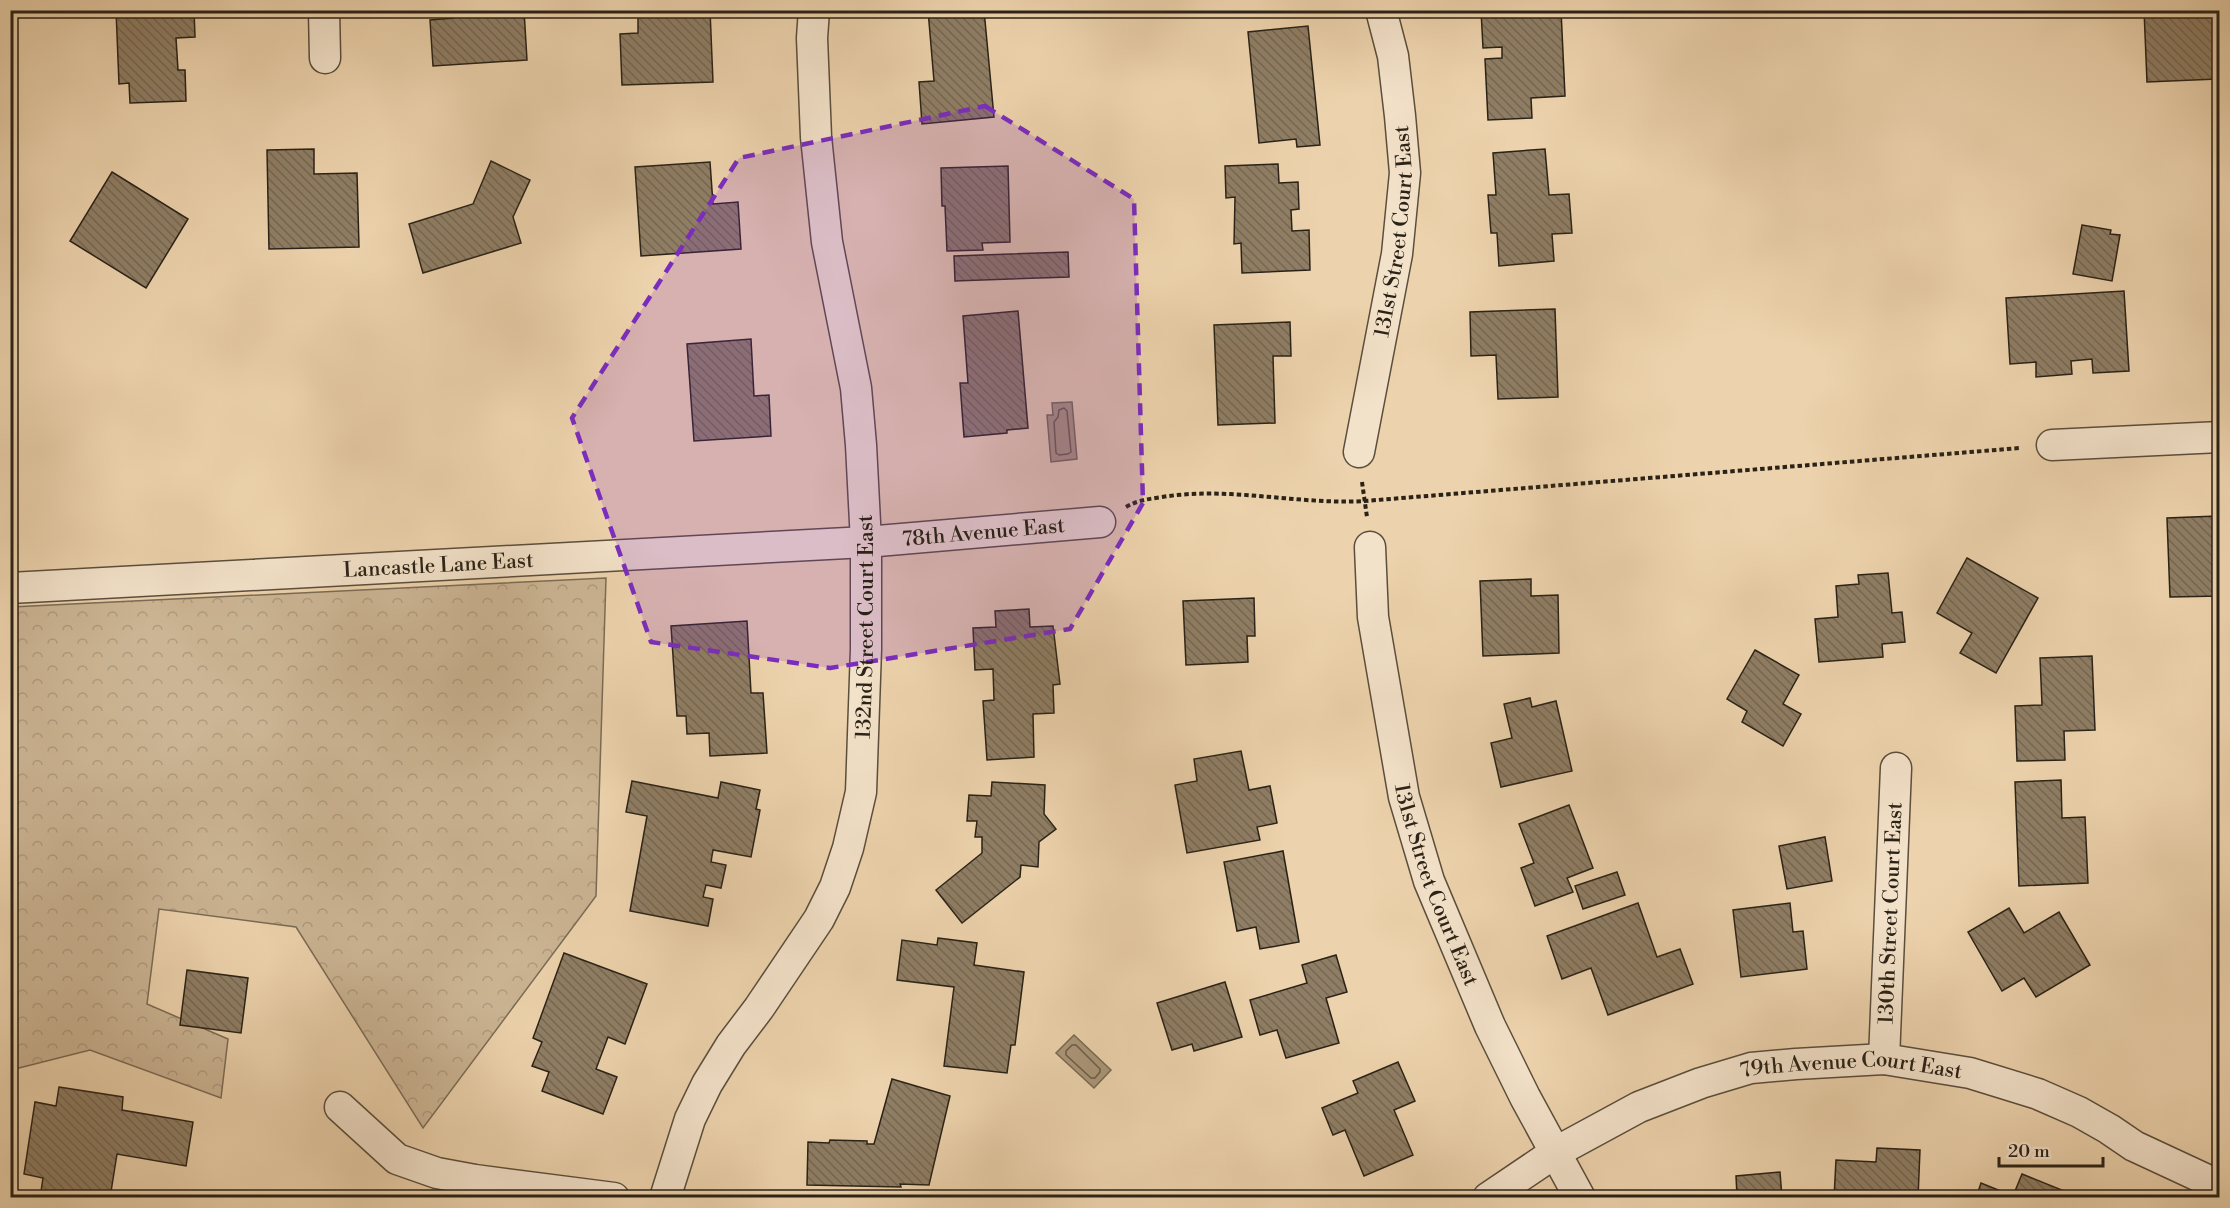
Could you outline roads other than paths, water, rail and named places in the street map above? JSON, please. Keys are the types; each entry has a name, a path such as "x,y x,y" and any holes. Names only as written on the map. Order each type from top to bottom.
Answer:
{"street":[{"path":"324,10 325,58"},
{"name":"132nd Street Court East","path":"665,1197 690,1119 707,1084 731,1045 819,919 835,887 848,848 861,792 866,649 866,542 861,445 856,388 827,242 816,137 812,38 814,10"},
{"name":"131st Street Court East","path":"1359,452 1397,254 1405,173 1401,116 1393,56 1381,10"},
{"path":"2052,445 2220,437"},
{"name":"78th Avenue East","path":"866,542 1100,522"},
{"name":"Lancastle Lane East","path":"10,588 866,542"},
{"name":"131st Street Court East","path":"1370,547 1373,617 1404,797 1429,881 1490,1026 1525,1097 1580,1197"},
{"name":"130th Street Court East","path":"1884,1059 1896,768"},
{"name":"79th Avenue Court East","path":"1488,1197 1556,1152 1639,1107 1701,1083 1751,1068 1884,1059 1970,1073 2038,1095 2079,1112 2134,1146 2220,1186"},
{"path":"340,1107 397,1159 437,1173 475,1180 614,1197"}],"water":[{"path":"1072,402 1077,459 1051,462 1047,415 1053,415 1052,403"},
{"path":"1074,1035 1111,1070 1094,1088 1056,1053"}]}
